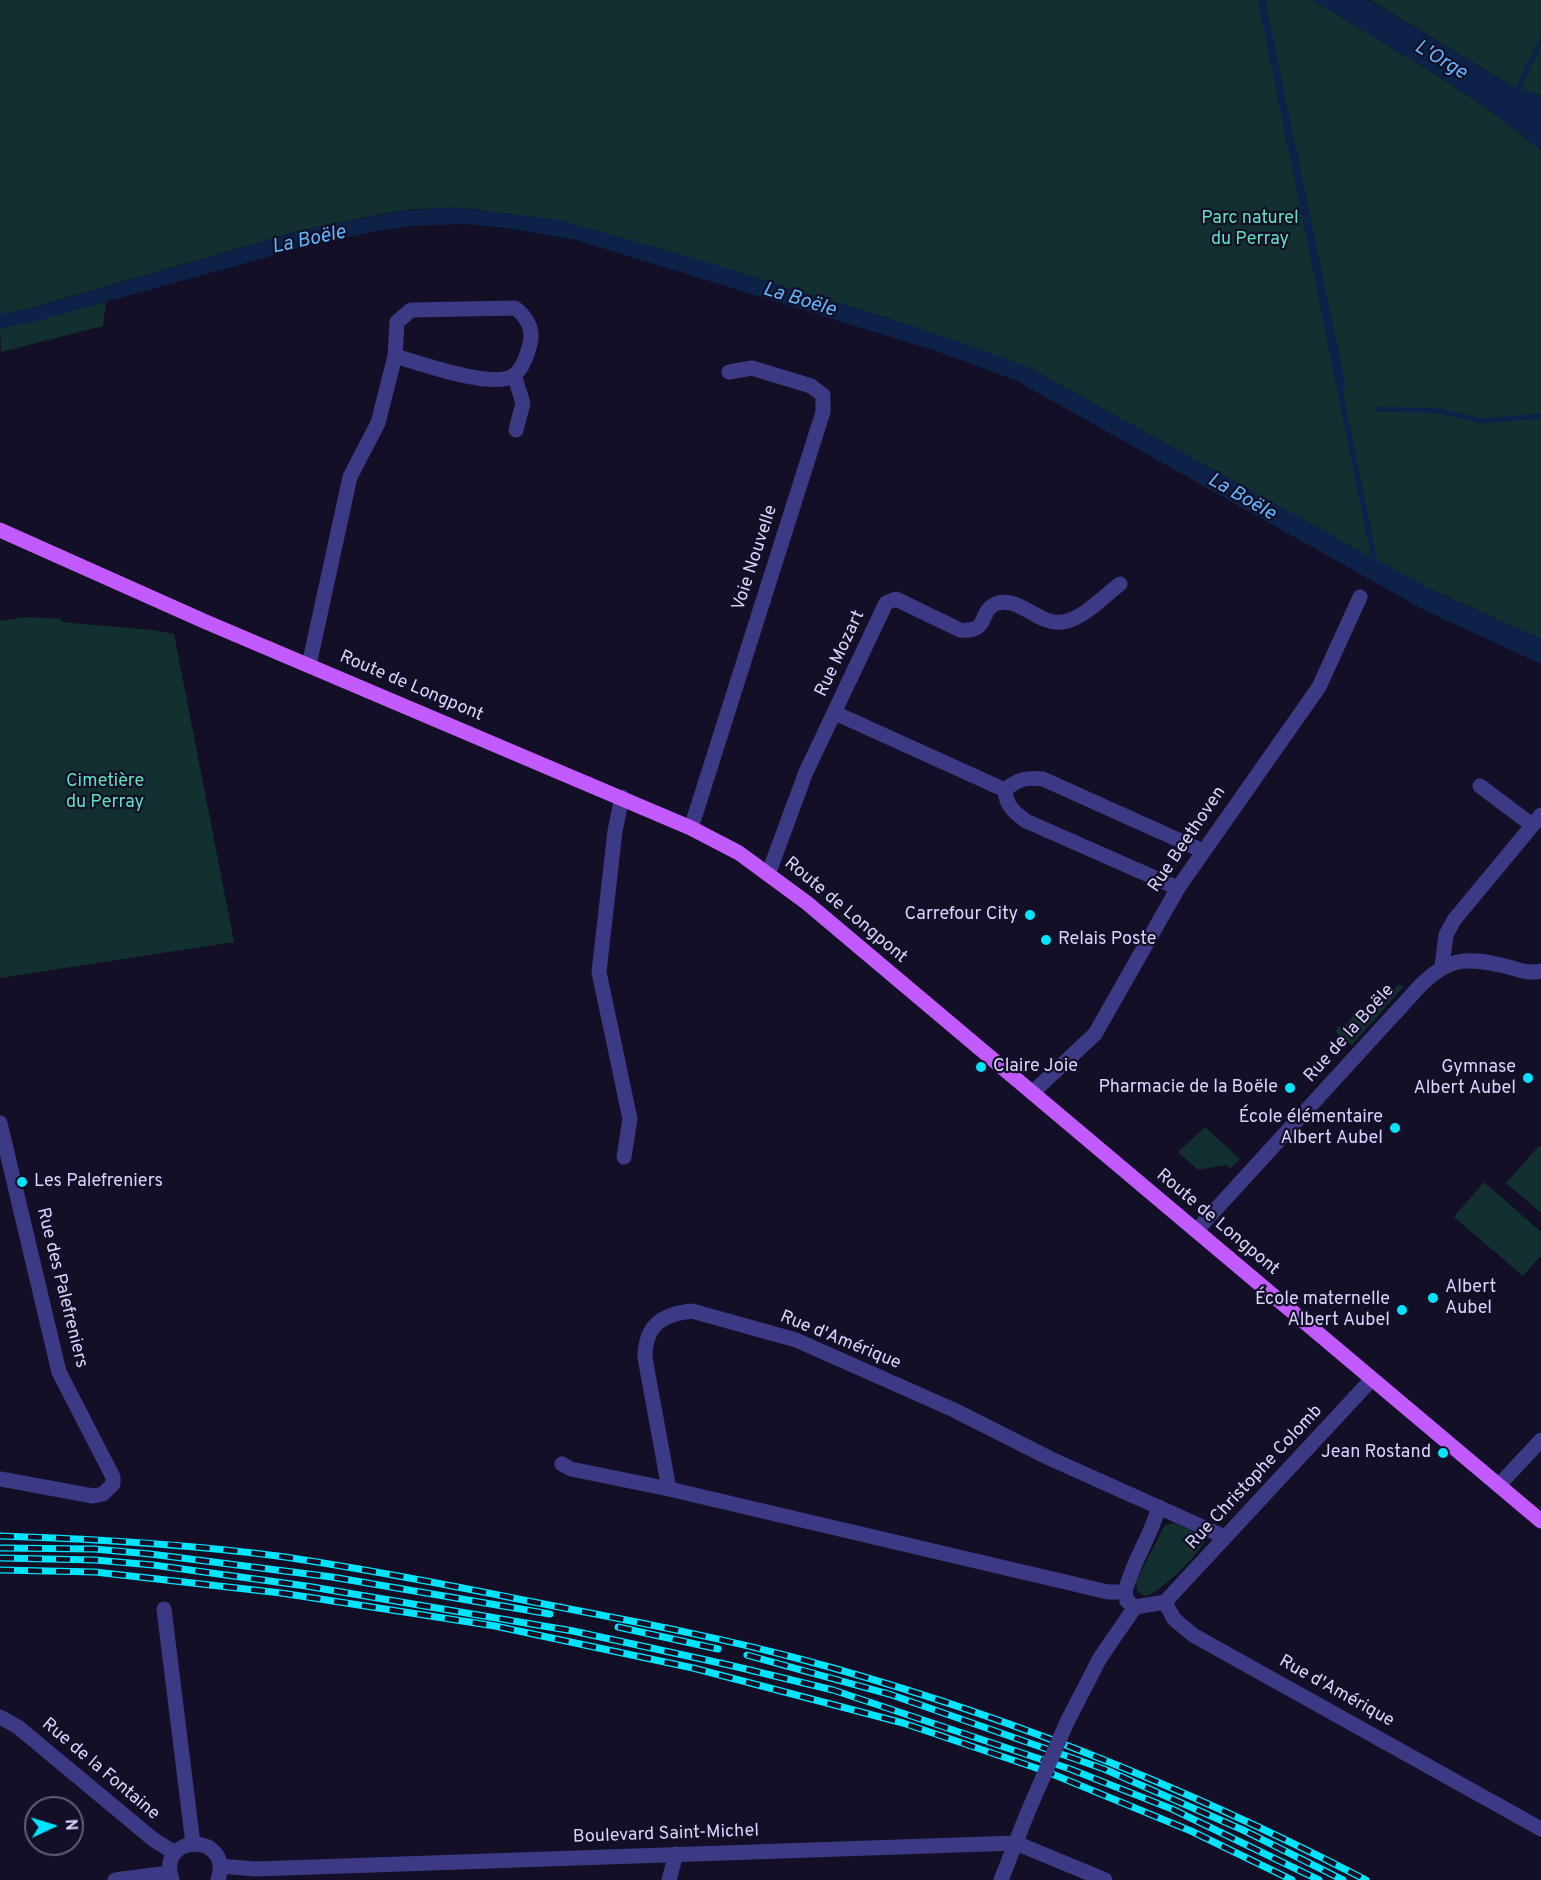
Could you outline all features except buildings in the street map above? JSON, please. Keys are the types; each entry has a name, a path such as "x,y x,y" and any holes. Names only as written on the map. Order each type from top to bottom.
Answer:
{"main road":[{"name":"Route de Longpont","path":"0,530 309,665 622,797 691,828 739,853 769,872 1541,1521"}],"street":[{"path":"309,665 350,477 378,423 395,356 397,322 411,310 515,308 524,315 530,326 532,340 525,361 514,375 502,380 486,380 395,356"},
{"name":"Voie Nouvelle","path":"691,828 823,412 823,395 811,386 752,368 729,372"},
{"path":"514,375 524,403 516,430"},
{"name":"Rue Mozart","path":"769,872 806,772 886,603 896,600 960,630 972,631 980,626 988,610 998,603 1011,604 1050,622 1064,622 1078,616 1120,584"},
{"name":"Rue Beethoven","path":"1032,1093 1095,1034 1178,888 1318,687 1360,597"},
{"path":"835,713 1005,790"},
{"path":"1005,790 1015,781 1026,777 1043,779 1203,851"},
{"path":"1480,786 1536,820 1454,920 1446,935 1442,966 1461,961 1486,962 1521,971 1541,971"},
{"path":"1005,790 1006,802 1026,821 1178,888"},
{"path":"622,797 615,831 599,972 630,1119 624,1157"},
{"name":"Rue de la Boële","path":"1196,1231 1419,987 1442,966"},
{"name":"Rue des Palefreniers","path":"0,1123 59,1372 113,1477 110,1489 103,1494 93,1496 0,1479"},
{"name":"Rue d'Amérique","path":"669,1489 645,1358 645,1343 648,1332 658,1322 680,1312 692,1311 796,1340 954,1410 1049,1458 1225,1537"},
{"name":"Rue Christophe Colomb","path":"1165,1602 1372,1379"},
{"path":"1499,1485 1541,1440"},
{"path":"566,1466 1108,1592 1125,1592"},
{"path":"1135,1608 1127,1601 1125,1592 1129,1577 1151,1534 1159,1507"},
{"path":"1001,1880 1067,1722 1100,1658 1135,1608 1165,1602"},
{"name":"Rue d'Amérique","path":"1165,1602 1174,1619 1193,1635 1541,1829"},
{"path":"164,1609 193,1844"},
{"name":"Rue de la Fontaine","path":"0,1717 18,1727 154,1840 175,1853"},
{"name":"Boulevard Saint-Michel","path":"219,1873 267,1868 1016,1843 1105,1880"},
{"path":"115,1880 171,1877 170,1861 175,1853 183,1846 193,1844 212,1850 219,1873"},
{"path":"669,1880 676,1854"}],"green space":[{"name":"Parc naturel du Perray","path":"0,0 1313,0 1488,109 1541,150 1541,639 1428,588 1377,561 1030,368 885,317 565,222 465,208 416,209 386,213 295,232 0,315"},
{"path":"1370,0 1541,0 1541,96 1512,86"},
{"path":"106,302 103,326 1,352 0,328"},
{"name":"Cimetière du Perray","path":"25,617 61,619 61,622 174,634 234,942 0,978 0,621"},
{"path":"1399,984 1403,987 1352,1045 1336,1032 1338,1026 1343,1028 1359,1009 1369,1018"},
{"path":"1205,1127 1240,1159 1231,1168 1225,1165 1198,1170 1178,1152"},
{"path":"1539,1146 1541,1147 1541,1213 1506,1183"},
{"path":"1484,1182 1541,1232 1541,1255 1523,1276 1454,1217"},
{"path":"1173,1523 1199,1533 1204,1542 1177,1574 1159,1589 1145,1596 1137,1591 1136,1582 1164,1526"}],"water":[{"name":"La Boële","path":"1258,0 1265,0 1346,387 1342,388 1377,560 1436,592 1541,639 1541,664 1424,610 1015,380 936,351 576,240 506,228 463,224 411,226 377,231 307,246 30,323 0,328 0,314 32,308 310,228 402,211 452,207 559,220 690,257 925,330 1028,367 1371,557"},
{"name":"L'Orge","path":"1313,0 1369,0 1512,86 1541,96 1541,150 1488,109"}],"waterway":[{"path":"1516,93 1541,40"},
{"path":"1378,409 1441,411 1482,421 1541,416"}],"railway":[{"path":"0,1536 142,1543 285,1557 464,1588 762,1649 943,1701 1087,1753 1228,1813 1366,1880"},
{"path":"0,1548 94,1549 150,1554 332,1577 550,1614"},
{"path":"0,1558 95,1560 153,1565 306,1586 573,1631 833,1690 1070,1769 1172,1809 1319,1880"},
{"path":"0,1570 95,1572 281,1593 495,1626 693,1668 903,1723 1045,1771 1191,1831 1292,1880"},
{"path":"618,1627 718,1649"},
{"path":"747,1655 889,1694 1104,1769 1243,1830 1343,1880"}],"place":[{"name":"Carrefour City","path":"1030,915"},
{"name":"Relais Poste","path":"1046,940"},
{"name":"Claire Joie","path":"981,1067"},
{"name":"Gymnase Albert Aubel","path":"1528,1078"},
{"name":"Pharmacie de la Boële","path":"1290,1088"},
{"name":"École élémentaire Albert Aubel","path":"1395,1128"},
{"name":"Les Palefreniers","path":"22,1182"},
{"name":"Albert Aubel","path":"1433,1298"},
{"name":"École maternelle Albert Aubel","path":"1402,1310"},
{"name":"Jean Rostand","path":"1443,1453"}]}
